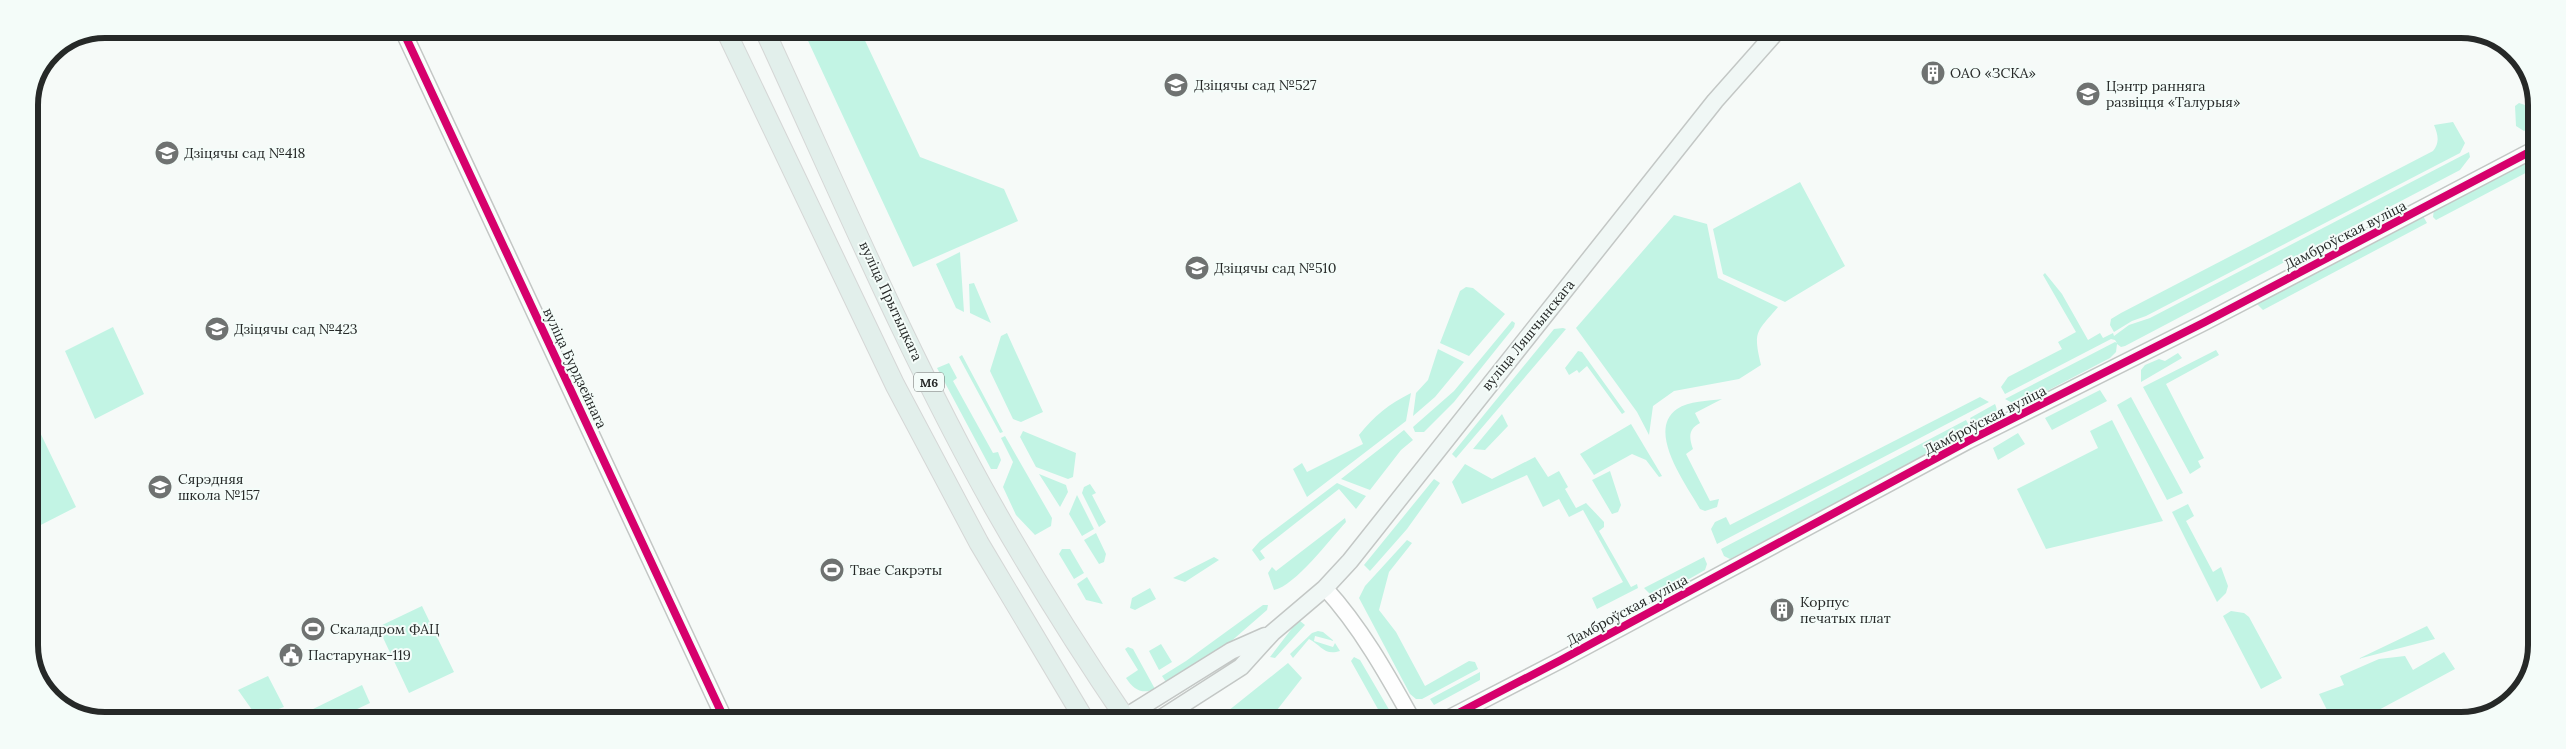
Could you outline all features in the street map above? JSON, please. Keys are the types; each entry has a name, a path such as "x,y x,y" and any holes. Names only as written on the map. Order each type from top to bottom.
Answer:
{"main road":[{"name":"М6","path":"729,38 895,385 979,543 1036,642 1080,712"},
{"name":"вуліца Прытыцкага","path":"768,38 923,371 994,506 1120,712"},
{"name":"вуліца Ляшчынскага","path":"1171,712 1241,667 1272,633 1325,588 1350,561 1709,108 1770,38"},
{"name":"вуліца Ляшчынскага","path":"1134,712 1232,651 1272,633"}],"street":[{"name":"вуліца Бурдзейнага","path":"406,38 721,712"},
{"name":"Дамброўская вуліца","path":"1461,712 1968,441 2205,322 2528,153"},
{"path":"1325,588 1340,605 1381,665 1408,712"}],"green space":[{"path":"807,38 864,38 920,157 1004,189 1018,221 913,267"},
{"path":"2519,103 2528,106 2528,129 2524,131 2516,126 2515,106"},
{"path":"2453,122 2465,143 2460,153 2114,332 2110,325 2111,319 2121,313 2433,151 2437,145 2438,138 2434,125"},
{"path":"2469,152 2470,157 2460,170 2125,346 2121,347 2117,344 2116,352 2110,358 2018,406 2005,399 2115,342 2117,343 2111,339 2005,394 2001,387 2008,377 2062,349 2058,342 2076,332 2043,275 2045,273 2062,294 2088,340 2100,333 2103,338 2113,333 2114,336 2129,325 2150,318"},
{"path":"2528,161 2528,172 2436,220 2433,217 2434,209"},
{"path":"1800,182 1845,266 1785,302 1723,274 1713,229"},
{"path":"1674,215 1707,224 1718,278 1778,307 1758,333 1757,345 1761,365 1739,379 1674,391 1653,406 1649,435 1637,412 1576,328"},
{"path":"2423,216 2427,223 2263,310 2257,304 2258,301"},
{"path":"960,252 964,312 956,308 936,264"},
{"path":"974,283 991,323 970,313 969,284"},
{"path":"1466,287 1473,288 1505,314 1469,356 1440,343 1460,291"},
{"path":"1512,321 1515,323 1514,327 1454,402 1424,432 1415,432 1413,427 1454,391"},
{"path":"113,327 144,394 95,419 65,351"},
{"path":"1554,329 1566,329 1456,458 1452,454"},
{"path":"1007,333 1043,412 1021,422 1013,419 990,371 1001,336"},
{"path":"1438,349 1464,362 1435,397 1413,416 1416,393 1428,380"},
{"path":"2216,350 2219,355 2166,384 2204,458 2198,461 2201,467 2190,474 2143,387"},
{"path":"1578,351 1582,352 1625,412 1622,414 1587,366 1579,373 1577,370 1569,375 1565,368"},
{"path":"2178,353 2182,358 2141,382 2141,370 2145,365 2159,359 2165,361"},
{"path":"962,355 1003,432 1000,433 959,357"},
{"path":"949,363 957,378 953,381 993,453 998,452 1001,460 997,469 991,469 937,368"},
{"path":"2100,390 2107,401 2052,430 2045,418"},
{"path":"1411,393 1406,421 1307,497 1293,469 1302,463 1307,472 1363,444 1359,435 1370,422 1389,406"},
{"path":"1980,397 1989,402 1717,544 1711,529 1715,522 1726,517 1730,525"},
{"path":"2131,397 2183,493 2167,500 2117,405"},
{"path":"1722,399 1695,413 1700,423 1691,431 1690,438 1693,449 1686,454 1710,501 1719,499 1717,507 1705,511 1700,509 1672,459 1665,431 1668,419 1682,406"},
{"path":"1995,404 1997,413 1995,417 1976,429 1970,418"},
{"path":"1502,414 1508,426 1485,450 1473,449"},
{"path":"1966,420 1972,431 1730,559 1724,556 1721,549"},
{"path":"2112,420 2163,521 2046,549 2017,489 2098,448 2090,431"},
{"path":"1631,424 1662,476 1659,477 1646,460 1632,454 1594,475 1580,454"},
{"path":"38,428 76,507 38,526"},
{"path":"1404,430 1413,440 1401,450 1370,490 1341,479"},
{"path":"1023,431 1076,453 1073,477 1068,479 1036,467 1020,437"},
{"path":"2018,433 2025,444 1998,460 1993,448"},
{"path":"1005,436 1052,518 1051,526 1035,535 1016,515 1003,487 1013,462 1001,438"},
{"path":"1535,457 1548,477 1559,471 1568,487 1565,489 1576,508 1586,503 1604,522 1604,527 1599,531 1631,587 1637,584 1638,588 1597,609 1592,598 1623,582 1583,510 1569,517 1559,499 1543,507 1527,475 1462,504 1452,482 1465,464 1492,479"},
{"path":"1610,471 1621,505 1618,512 1612,514 1592,480"},
{"path":"1039,474 1066,485 1068,492 1060,507"},
{"path":"1434,479 1440,483 1407,529 1370,571 1364,565"},
{"path":"1337,483 1366,496 1356,509 1339,489 1260,551 1265,558 1260,561 1252,550 1260,541"},
{"path":"1090,484 1096,493 1092,495 1106,522 1099,527 1082,493 1084,487"},
{"path":"1077,495 1094,529 1082,536 1069,514"},
{"path":"2188,504 2194,516 2186,521 2213,572 2221,567 2228,586 2226,593 2217,602 2172,512"},
{"path":"1345,518 1346,522 1302,571 1282,587 1274,590 1268,573 1272,567 1276,571"},
{"path":"1096,533 1106,554 1104,562 1099,564 1084,540"},
{"path":"1407,540 1412,543 1389,572 1379,610 1396,632 1425,686 1469,661 1475,662 1478,669 1422,699 1416,699 1410,694 1359,598 1365,586"},
{"path":"1062,549 1070,549 1084,573 1074,579 1059,554"},
{"path":"1214,557 1219,560 1185,582 1173,578"},
{"path":"1704,557 1707,564 1705,570 1659,596 1653,597 1644,588"},
{"path":"1087,577 1103,604 1086,600 1077,584"},
{"path":"1150,588 1156,599 1135,610 1130,608 1132,598"},
{"path":"1263,605 1268,605 1267,610 1228,644 1166,682 1162,676 1186,661"},
{"path":"422,606 454,672 409,693 378,627"},
{"path":"2231,611 2244,613 2249,617 2282,678 2261,689 2223,616"},
{"path":"1300,621 1305,625 1275,658 1270,657 1293,627"},
{"path":"2427,626 2435,639 2358,659"},
{"path":"1323,632 1334,641 1315,636 1314,641 1333,647 1335,643 1340,651 1326,651 1309,639 1293,658 1290,654 1312,633"},
{"path":"1161,644 1172,662 1159,670 1149,651"},
{"path":"1128,647 1133,649 1155,689 1150,691 1138,690 1126,678 1138,670 1125,649"},
{"path":"2444,652 2455,669 2375,712 2328,712 2319,694 2344,685 2340,676 2379,659 2405,656 2413,670"},
{"path":"1354,657 1360,660 1390,712 1379,711 1351,661"},
{"path":"1288,663 1302,678 1277,712 1227,712"},
{"path":"1480,672 1480,680 1434,705 1430,699"},
{"path":"268,676 284,707 270,712 253,712 238,690"},
{"path":"362,685 370,703 351,712 307,712"}],"cycle path":[{"path":"406,38 721,712"},
{"path":"1461,712 1968,441 2205,322 2528,153"}],"place":[{"name":"ОАО «ЗСКА»","path":"1933,73"},
{"name":"Дзіцячы сад №527","path":"1176,85"},
{"name":"Цэнтр ранняга развіцця «Талурыя»","path":"2088,94"},
{"name":"Дзіцячы сад №418","path":"167,153"},
{"name":"Дзіцячы сад №510","path":"1197,268"},
{"name":"Дзіцячы сад №423","path":"217,329"},
{"name":"Сярэдняя школа №157","path":"160,487"},
{"name":"Твае Сакрэты","path":"832,570"},
{"name":"Корпус печатых плат","path":"1782,610"},
{"name":"Скаладром ФАЦ","path":"313,629"},
{"name":"Пастарунак-119","path":"291,655"}]}
